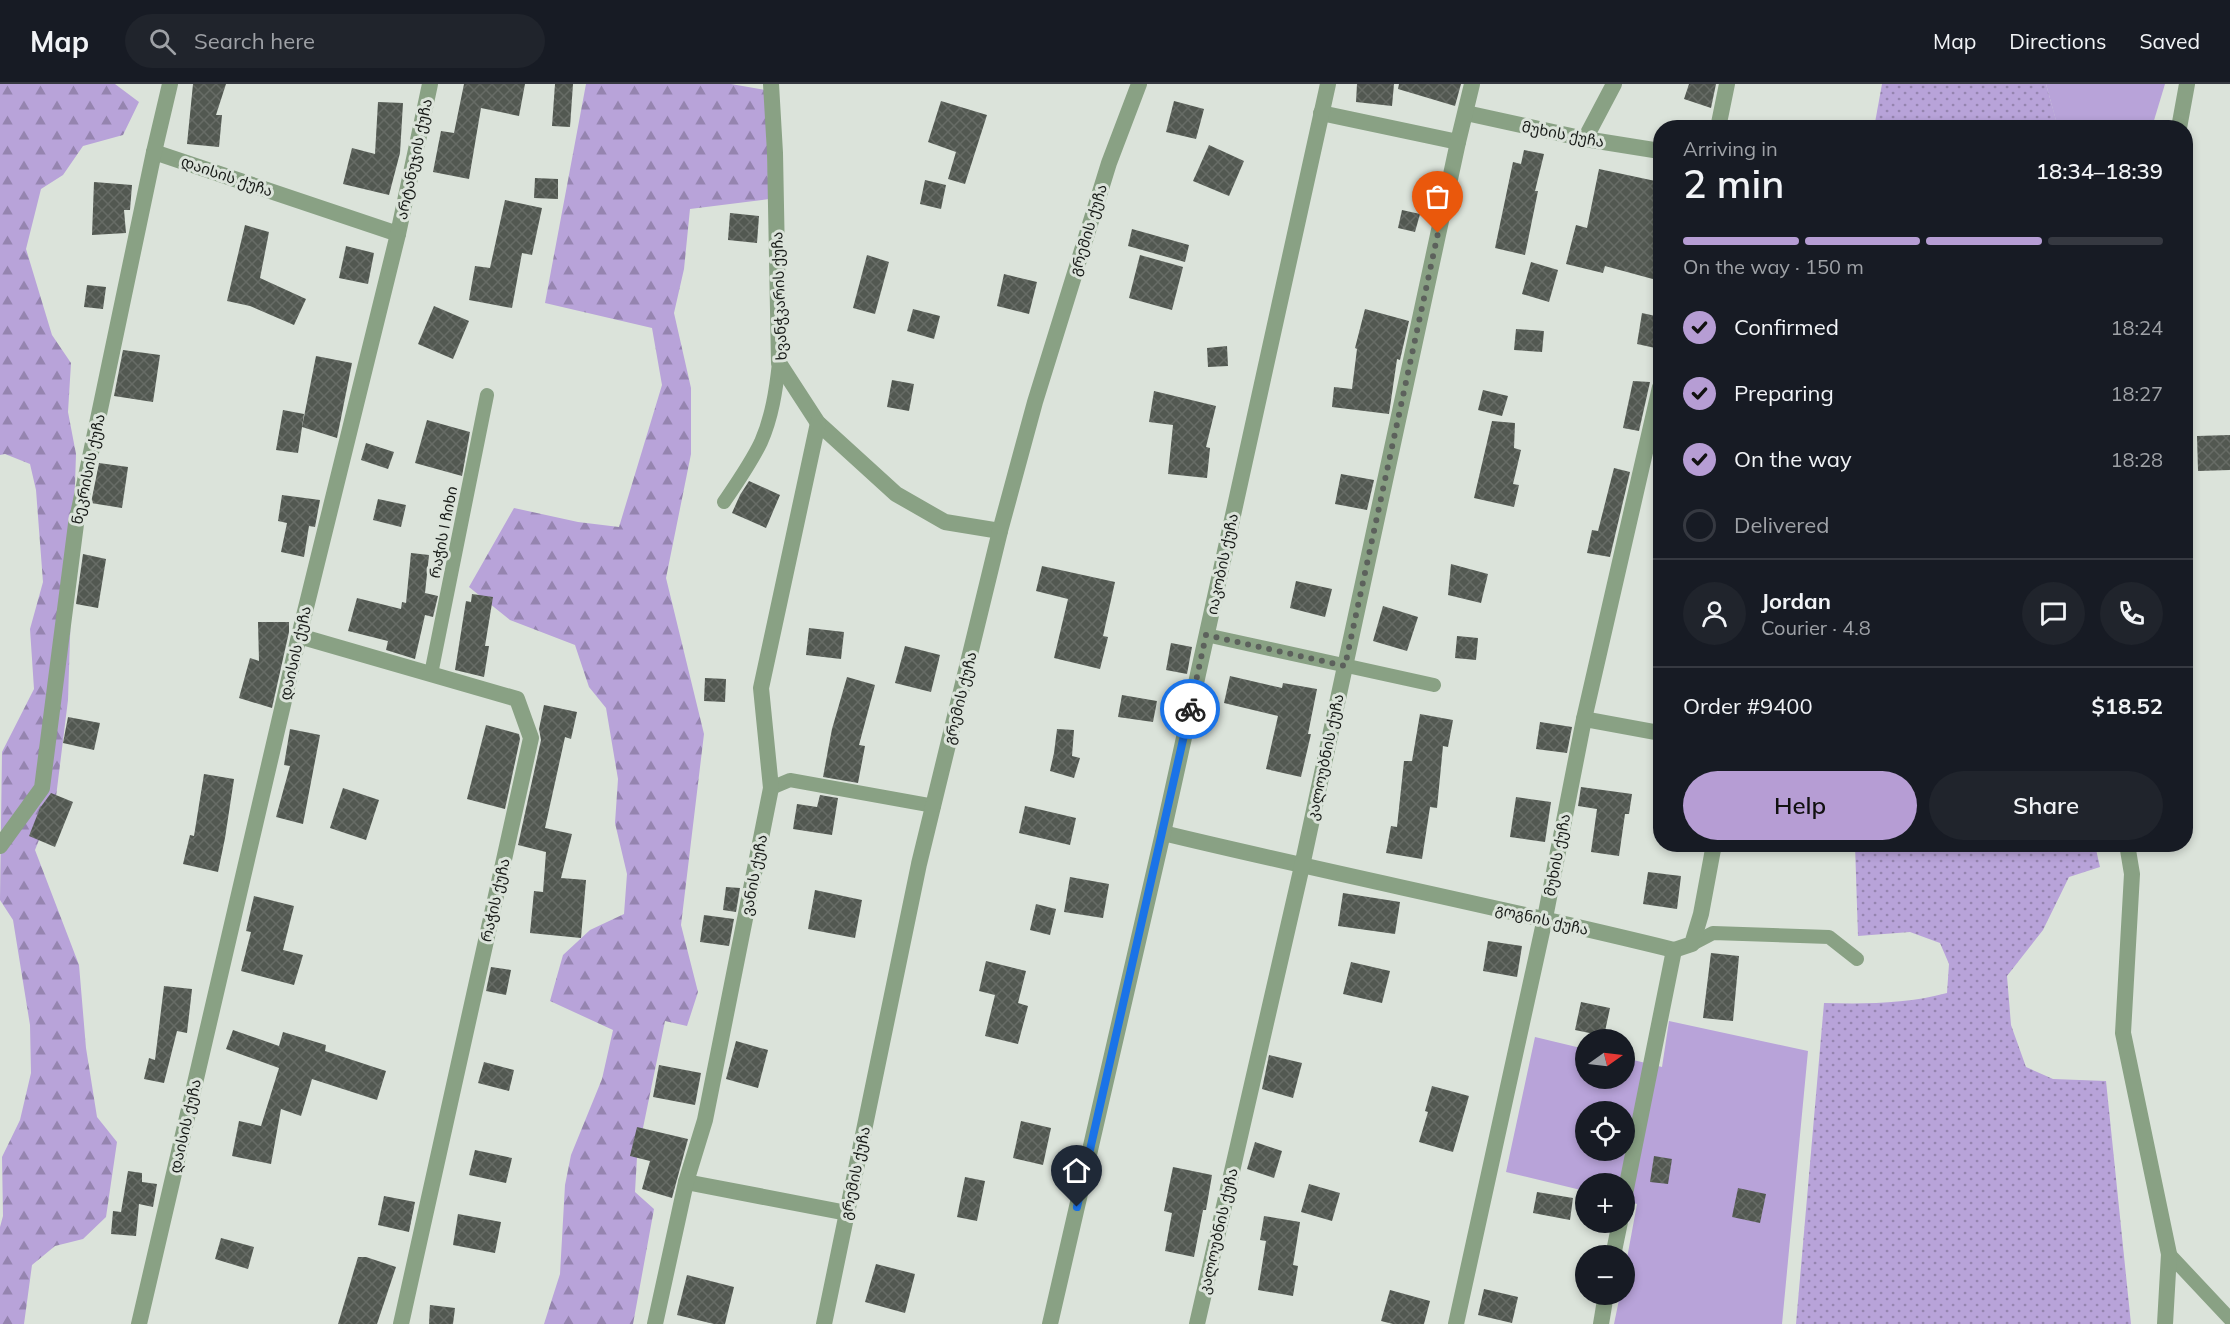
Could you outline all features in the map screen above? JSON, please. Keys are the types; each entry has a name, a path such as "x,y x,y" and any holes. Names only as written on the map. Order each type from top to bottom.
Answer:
{"street":[{"name":"ნეკრისის ქუჩა","path":"0,846 42,788 76,524 170,84"},
{"name":"არტანუჯის ქუჩა","path":"398,234 430,84"},
{"name":"ხვანჭკარის ქუჩა","path":"771,84 775,153 779,363 818,423 896,494 945,522 1000,531"},
{"name":"გრემის ქუჩა","path":"824,1324 919,864 1000,531 1035,402 1109,163 1139,84"},
{"name":"იაკობის ქუჩა","path":"1050,1324 1163,833 1328,84"},
{"name":"კალოუბნის ქუჩა","path":"1197,1324 1302,866 1472,84"},
{"path":"1586,139 1614,84"},
{"path":"1720,120 1727,84"},
{"path":"2180,120 2187,84"},
{"path":"1321,113 1458,142"},
{"name":"მუხის ქუჩა","path":"1466,113 1586,139 1653,150"},
{"name":"დაისის ქუჩა","path":"139,1324 299,636 398,234 154,152"},
{"name":"მუხის ქუჩა","path":"1456,1324 1545,918 1584,720 1653,418"},
{"name":"ვანის ქუჩა","path":"655,1324 686,1182 705,1120 771,788 761,688 818,423"},
{"name":"რაჭის ქუჩა","path":"299,636 517,699 531,738 401,1324"},
{"path":"1584,720 1653,732"},
{"name":"გოგნის ქუჩა","path":"1163,833 1302,866 1545,918 1674,950"},
{"path":"1629,1173 1674,950 1692,944 1701,914 1713,852"},
{"path":"2128,852 2132,874 2123,1033 2169,1254 2165,1324"},
{"path":"686,1182 847,1213"},
{"path":"1601,1324 1604,1305"}],"lane":[{"path":"724,502 748,467 762,440 774,402 779,363"},
{"name":"რაჭის I ჩიხი","path":"431,674 487,395"},
{"path":"1206,635 1434,685"},
{"path":"771,788 790,780 934,806"},
{"path":"1692,944 1713,933 1829,937 1857,959"},
{"path":"2169,1254 2230,1319"}],"green space":[{"path":"0,84 115,84 139,102 123,135 83,146 63,175 41,189 26,249 52,335 71,363 68,412 76,454 68,700 56,797 35,850 79,965 86,1048 97,1117 117,1142 106,1217 83,1239 55,1246 32,1265 24,1324 0,1324 2,1157 20,1120 31,1073 30,1025 13,920 0,900 2,752 34,689 30,629 43,582 36,490 30,464 5,454 0,455"},
{"path":"586,84 731,84 765,90 769,199 690,209 684,269 674,313 691,388 691,454 666,578 704,734 681,925 698,992 687,1026 665,1021 637,1157 635,1192 654,1209 633,1324 544,1324 560,1274 565,1185 571,1155 602,1079 613,1030 550,1001 563,955 590,930 624,914 627,874 615,823 618,779 606,708 589,687 575,645 510,620 469,587 514,508 578,522 619,527 662,385 652,328 545,303"},
{"path":"1882,84 2046,84 2056,120 1875,120"},
{"path":"2046,84 2165,84 2154,120 2056,120"},
{"path":"1855,852 2097,852 2100,867 2069,877 2043,930 2007,976 2011,1025 2026,1067 2053,1079 2106,1081 2131,1324 1796,1324 1824,1003 1901,1001 1947,993 1949,964 1940,943 1910,932 1858,936"},
{"path":"1669,1021 1808,1051 1782,1324 1614,1324 1618,1305 1635,1305 1635,1245 1629,1245 1632,1233 1635,1233 1637,1204 1635,1204 1635,1173 1575,1173 1575,1189 1506,1172 1535,1037 1575,1047 1575,1089 1635,1089 1635,1060 1662,1067"}],"building":[{"path":"193,84 226,84 216,115 222,115 219,147 187,144"},
{"path":"464,84 525,84 519,116 481,108 469,179 433,172 441,131 454,133"},
{"path":"555,84 573,84 570,127 552,126"},
{"path":"1357,84 1394,84 1392,106 1356,102"},
{"path":"1399,84 1461,84 1455,106 1398,89"},
{"path":"1689,84 1716,84 1711,108 1684,99"},
{"path":"941,101 987,115 965,184 948,179 956,152 928,142"},
{"path":"1174,101 1204,109 1196,139 1166,132"},
{"path":"378,102 403,103 400,153 389,195 343,184 352,148 375,154"},
{"path":"1209,145 1244,161 1229,196 1193,181"},
{"path":"1524,150 1544,154 1535,191 1538,191 1525,255 1495,248 1513,162 1521,164"},
{"path":"1599,169 1653,181 1653,279 1605,266 1603,273 1566,264 1576,225 1587,228"},
{"path":"535,178 558,179 558,199 534,198"},
{"path":"925,180 946,185 941,209 920,204"},
{"path":"94,182 132,185 130,210 124,210 126,233 92,235"},
{"path":"505,200 542,208 532,255 522,253 512,308 469,300 475,266 490,268"},
{"path":"1402,210 1420,214 1415,232 1398,228"},
{"path":"730,213 759,216 757,243 728,240"},
{"path":"245,225 269,232 260,278 306,299 294,325 250,306 227,301"},
{"path":"1132,229 1189,245 1185,262 1128,246"},
{"path":"346,246 374,253 368,284 339,278"},
{"path":"867,255 889,262 875,314 853,308"},
{"path":"1140,255 1183,267 1172,310 1129,298"},
{"path":"1531,262 1558,270 1549,302 1522,294"},
{"path":"1004,274 1037,282 1029,314 997,306"},
{"path":"87,285 106,287 103,309 84,307"},
{"path":"434,306 469,321 453,359 418,344"},
{"path":"913,309 940,316 934,339 907,331"},
{"path":"1365,309 1409,321 1400,360 1397,359 1389,414 1332,407 1334,387 1352,389 1357,349 1355,348"},
{"path":"1642,313 1653,315 1653,347 1637,344"},
{"path":"1516,329 1544,331 1542,352 1514,350"},
{"path":"1227,346 1228,366 1208,367 1207,348"},
{"path":"123,350 160,355 153,402 114,396"},
{"path":"316,356 352,363 337,438 302,427"},
{"path":"892,380 914,384 909,411 887,407"},
{"path":"1633,381 1650,382 1639,431 1623,428"},
{"path":"1483,390 1508,396 1502,416 1478,410"},
{"path":"1154,391 1216,406 1206,447 1210,448 1207,478 1168,474 1173,425 1149,422"},
{"path":"283,410 304,414 298,453 276,450"},
{"path":"427,420 470,432 462,476 415,463"},
{"path":"1492,421 1515,423 1514,448 1521,450 1513,484 1519,485 1514,507 1474,498"},
{"path":"2230,435 2230,470 2198,471 2197,436"},
{"path":"366,443 394,452 388,469 361,460"},
{"path":"99,463 128,467 122,508 91,503"},
{"path":"1614,468 1630,472 1610,557 1587,553 1592,530 1598,531"},
{"path":"1341,474 1374,480 1367,510 1335,504"},
{"path":"749,481 780,495 766,528 732,513"},
{"path":"282,495 320,500 315,527 309,526 304,557 281,552 287,523 278,521"},
{"path":"378,499 406,505 401,527 373,520"},
{"path":"411,553 429,555 425,593 438,596 433,617 425,615 415,659 386,650 388,641 348,631 357,598 401,609 402,602 406,603"},
{"path":"83,554 106,559 98,608 76,604"},
{"path":"1451,564 1488,574 1481,603 1448,595"},
{"path":"1042,566 1115,582 1103,636 1108,637 1100,669 1054,658 1068,599 1036,591"},
{"path":"1296,581 1332,589 1325,617 1290,608"},
{"path":"472,594 493,597 485,646 489,646 484,677 455,670 466,601 471,602"},
{"path":"1383,606 1418,617 1407,651 1373,641"},
{"path":"258,622 289,622 289,632 272,708 239,698 250,658 259,661"},
{"path":"809,628 844,632 841,659 806,655"},
{"path":"1457,636 1478,638 1476,660 1455,658"},
{"path":"1171,643 1192,647 1187,674 1166,670"},
{"path":"905,646 940,655 931,692 895,683"},
{"path":"1230,676 1282,688 1283,683 1317,689 1308,734 1311,734 1301,777 1266,769 1278,716 1224,703"},
{"path":"847,677 875,685 859,745 865,746 858,783 823,777 832,729"},
{"path":"705,678 726,679 725,702 704,701"},
{"path":"1122,695 1157,701 1153,722 1118,717"},
{"path":"544,705 577,712 571,739 565,737 545,828 572,834 561,878 586,880 581,938 530,933 534,891 543,892 546,852 518,845 541,740 539,729"},
{"path":"1420,714 1453,720 1448,747 1443,746 1437,808 1430,807 1422,859 1386,853 1391,826 1397,827 1404,761 1412,761"},
{"path":"68,717 100,723 94,750 63,743"},
{"path":"1540,722 1572,727 1567,753 1536,749"},
{"path":"486,725 519,734 520,739 505,809 467,799"},
{"path":"290,729 320,735 303,824 276,817 290,766 284,765"},
{"path":"1057,729 1074,730 1072,756 1080,758 1074,778 1050,771"},
{"path":"204,774 234,779 218,872 183,864 190,835 194,836"},
{"path":"1581,787 1632,794 1629,814 1625,814 1619,856 1591,852 1597,809 1578,806"},
{"path":"343,788 379,800 366,840 330,828"},
{"path":"51,793 73,802 55,847 29,836 40,808"},
{"path":"820,795 838,798 832,835 793,829 797,804 817,807"},
{"path":"1516,797 1551,802 1545,842 1510,837"},
{"path":"1025,806 1076,818 1070,845 1019,833"},
{"path":"1648,872 1681,876 1677,909 1643,904"},
{"path":"1070,877 1109,884 1103,918 1064,912"},
{"path":"726,887 740,888 736,912 723,910"},
{"path":"815,890 862,900 855,938 808,929"},
{"path":"1343,893 1400,902 1395,934 1338,926"},
{"path":"254,896 294,906 283,950 303,955 294,985 241,971 251,932 246,931"},
{"path":"1036,904 1056,909 1050,935 1030,930"},
{"path":"704,915 734,919 729,946 700,942"},
{"path":"1488,941 1522,946 1517,977 1483,971"},
{"path":"1711,953 1739,956 1733,1021 1703,1018"},
{"path":"986,961 1026,971 1018,1003 1028,1006 1018,1044 985,1036 995,995 979,991"},
{"path":"1351,962 1390,971 1382,1003 1343,994"},
{"path":"491,967 511,970 506,995 486,991"},
{"path":"164,986 192,989 187,1033 177,1031 164,1083 144,1079 149,1058 155,1060"},
{"path":"1581,1002 1610,1008 1606,1029 1575,1029"},
{"path":"233,1030 279,1046 283,1032 326,1045 325,1051 386,1071 377,1100 312,1079 301,1116 281,1109 271,1164 232,1156 239,1121 261,1126 279,1068 226,1049"},
{"path":"736,1041 768,1050 758,1088 726,1079"},
{"path":"1269,1055 1302,1063 1293,1098 1262,1089"},
{"path":"484,1062 514,1070 509,1091 478,1083"},
{"path":"659,1065 701,1073 695,1105 653,1097"},
{"path":"1432,1086 1469,1096 1453,1152 1419,1142 1428,1112 1425,1111"},
{"path":"1021,1121 1051,1128 1043,1165 1013,1158"},
{"path":"637,1127 688,1139 672,1198 642,1189 650,1161 630,1156"},
{"path":"1255,1142 1282,1151 1274,1178 1247,1169"},
{"path":"475,1150 512,1158 506,1183 469,1175"},
{"path":"1654,1156 1672,1159 1668,1184 1650,1182"},
{"path":"1173,1167 1212,1175 1194,1257 1165,1251 1172,1213 1164,1211"},
{"path":"128,1171 142,1173 142,1182 157,1184 153,1207 139,1204 136,1236 111,1234 113,1211 121,1212"},
{"path":"965,1177 985,1181 977,1221 957,1217"},
{"path":"1309,1184 1340,1193 1332,1221 1301,1212"},
{"path":"1738,1188 1766,1194 1760,1223 1732,1217"},
{"path":"1537,1192 1573,1198 1570,1220 1533,1213"},
{"path":"384,1196 415,1202 409,1232 378,1225"},
{"path":"458,1214 501,1222 495,1253 453,1245"},
{"path":"1264,1216 1300,1222 1293,1265 1298,1266 1293,1296 1258,1290 1266,1241 1260,1240"},
{"path":"221,1238 254,1247 248,1269 215,1259"},
{"path":"358,1257 366,1257 396,1267 377,1324 338,1324"},
{"path":"876,1264 915,1274 905,1313 865,1302"},
{"path":"687,1275 734,1287 725,1324 714,1324 677,1315"},
{"path":"1484,1289 1518,1297 1512,1323 1478,1315"},
{"path":"1390,1290 1430,1301 1424,1324 1393,1324 1381,1321"},
{"path":"430,1305 455,1308 453,1324 429,1324"}],"way so far":[{"path":"1190,709 1206,635 1345,666 1438,233"}],"route":[{"path":"1077,1207 1190,709"}]}
